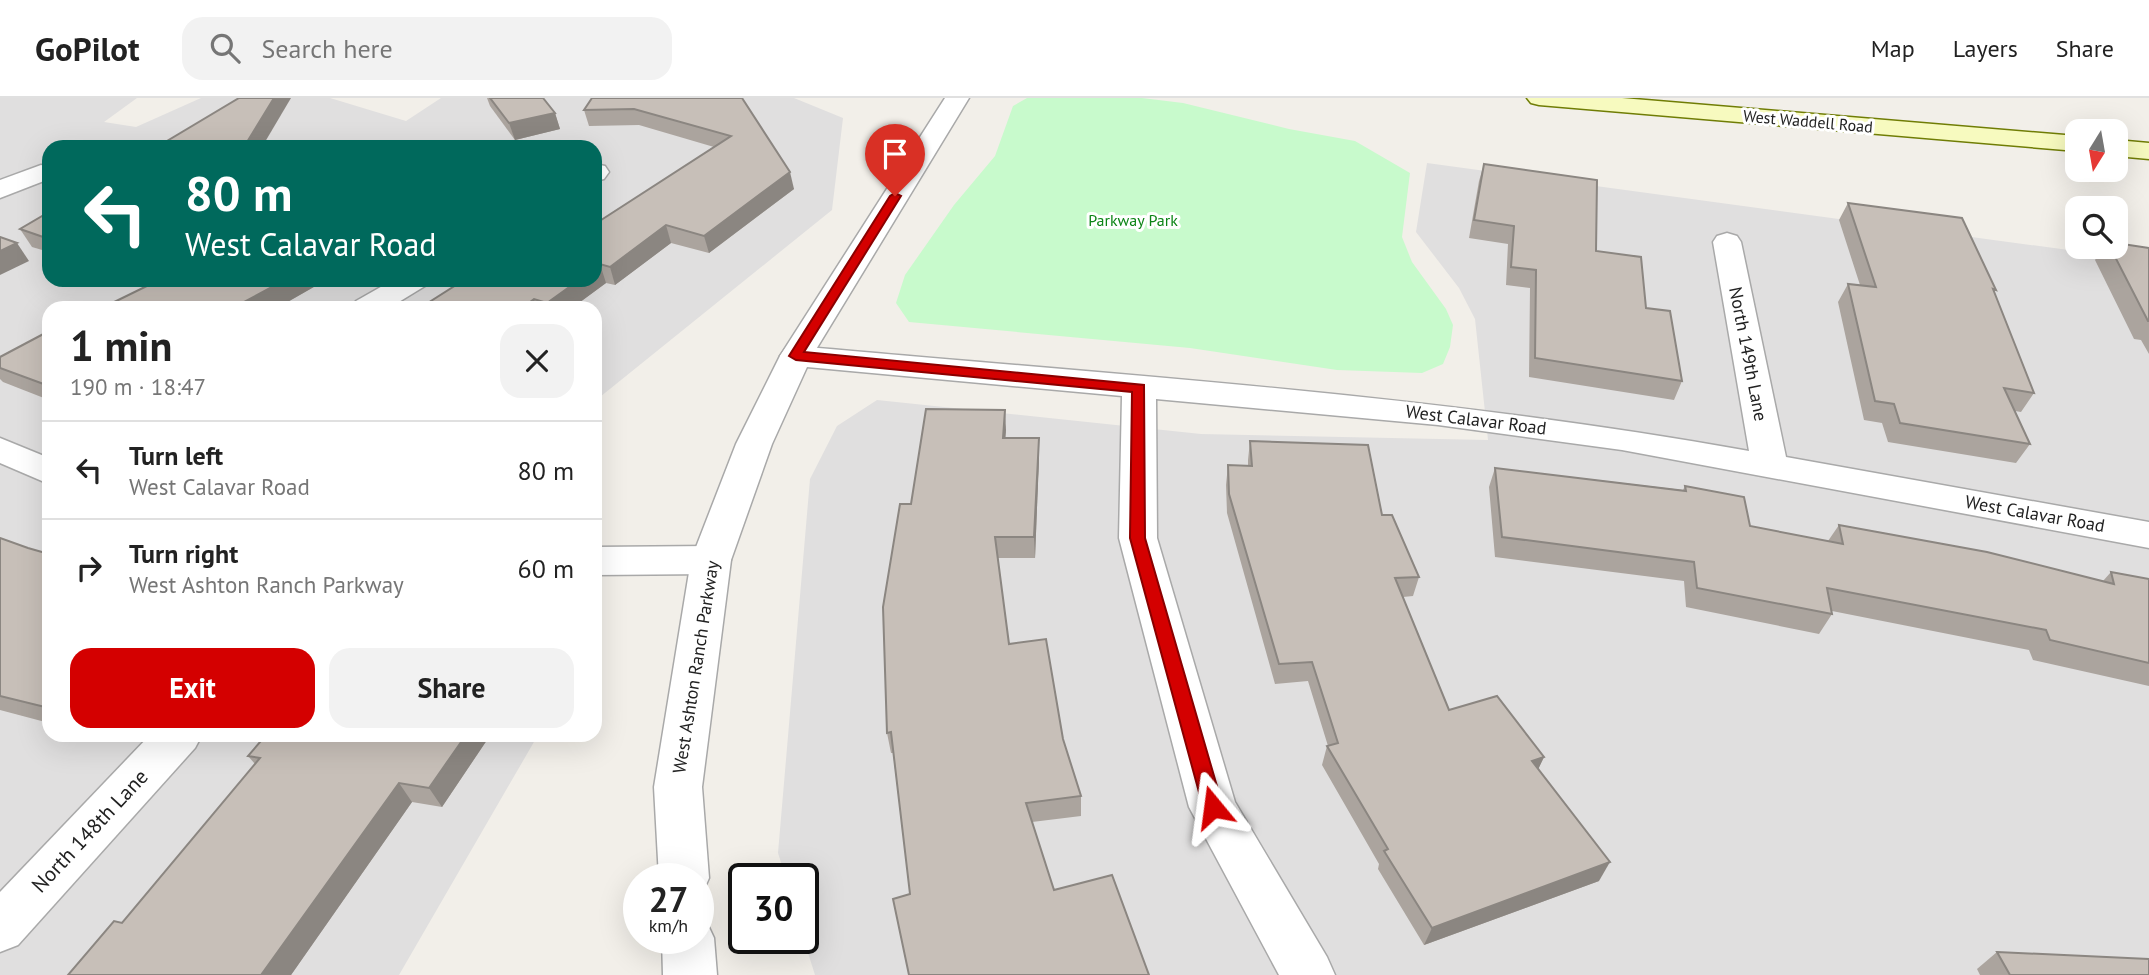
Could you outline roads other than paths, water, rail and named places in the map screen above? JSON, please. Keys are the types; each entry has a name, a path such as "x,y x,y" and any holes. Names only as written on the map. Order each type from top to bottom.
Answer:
{"main road":[{"name":"West Waddell Road","path":"1539,98 2065,144"},
{"path":"2128,149 2149,151"}],"street":[{"name":"West Ashton Ranch Parkway","path":"683,863 678,787 711,560 754,444 796,356 957,98"},
{"path":"0,190 41,173"},
{"name":"North 149th Lane","path":"1727,242 1770,465"},
{"path":"379,301 402,287"},
{"name":"West Calavar Road","path":"796,356 1438,414 1622,439 2149,535"},
{"path":"1139,388 1138,538 1213,807 1308,975"},
{"path":"0,449 42,469"},
{"path":"602,561 711,560"},
{"name":"North 148th Lane","path":"0,928 173,742"},
{"path":"689,954 690,975"}],"park label":[{"name":"Parkway Park","path":"1133,220"}]}
